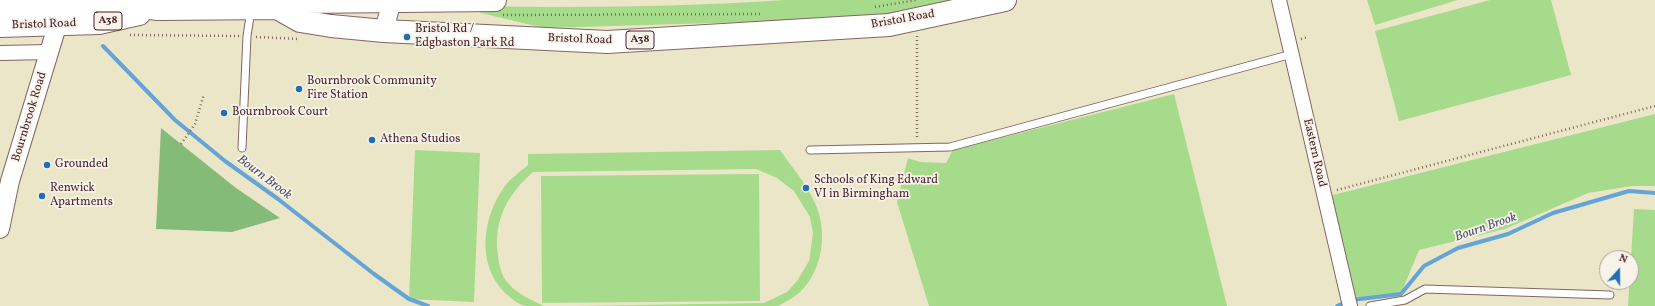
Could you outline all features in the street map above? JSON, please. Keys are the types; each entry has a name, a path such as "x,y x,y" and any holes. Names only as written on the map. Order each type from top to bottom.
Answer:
{"highway":[{"name":"Bristol Road","path":"277,8 300,21 384,31 607,42 889,25 1005,0"},
{"name":"Bristol Road","path":"0,6 62,10 123,5 158,9 277,8 303,2 392,1 496,8"},
{"path":"392,1 395,15 404,21 480,22 513,26 556,39"},
{"name":"Bristol Road","path":"0,26 62,10"}],"street":[{"name":"Eastern Road","path":"1279,0 1348,300"},
{"path":"384,31 392,1"},
{"name":"Bournbrook Road","path":"0,229 5,181 62,10"},
{"path":"0,52 49,52"}],"lane":[{"path":"242,148 247,36 251,8"},
{"path":"810,150 950,147 1292,54"},
{"path":"1370,306 1405,300 1425,289 1610,295"}],"path":[{"path":"871,8 916,0"},
{"path":"496,8 765,14"},
{"path":"917,32 917,148"},
{"path":"181,144 195,124 204,94"},
{"path":"1323,194 1655,106"}],"green space":[{"path":"784,0 968,0 885,18 544,28 481,13 476,9 478,6 631,6"},
{"path":"1367,0 1458,0 1375,25"},
{"path":"1490,0 1551,0 1571,75 1399,121 1375,31"},
{"path":"1174,94 1227,306 929,306 897,202 908,158 920,162 946,163 953,150"},
{"path":"1655,114 1655,186 1632,186 1588,193 1505,229 1419,250 1401,294 1356,298 1353,294 1325,197"},
{"path":"161,128 236,188 280,218 232,232 156,229"},
{"path":"415,150 480,153 474,302 409,299"},
{"path":"780,150 811,194 818,212 822,236 819,260 809,282 796,295 778,306 575,306 764,303 787,292 797,281 809,261 813,233 810,217 794,191 777,178 756,169 533,172 516,189 504,209 498,230 498,255 501,270 508,283 520,294 544,306 526,306 515,301 505,293 496,281 490,268 486,255 486,240 487,226 491,212 497,198 505,186 528,165 528,154"},
{"path":"759,174 760,301 542,303 541,176"},
{"path":"1634,209 1655,210 1655,306 1628,306 1629,290 1639,290 1639,250 1631,250"}],"waterway":[{"name":"Bourn Brook","path":"103,46 175,120 225,161 278,199 374,274 409,299 428,306"},
{"name":"Bourn Brook","path":"1352,300 1401,294 1424,266 1458,248 1508,234 1553,213 1629,191 1655,193"},
{"name":"Bourn Brook","path":"1337,306 1346,302"}],"place":[{"name":"Bristol Rd / Edgbaston Park Rd","path":"407,37"},
{"name":"Bournbrook Community Fire Station","path":"299,89"},
{"name":"Bournbrook Court","path":"224,113"},
{"name":"Athena Studios","path":"372,140"},
{"name":"Grounded","path":"47,165"},
{"name":"Schools of King Edward VI in Birmingham","path":"806,188"},
{"name":"Renwick Apartments","path":"42,196"}]}
